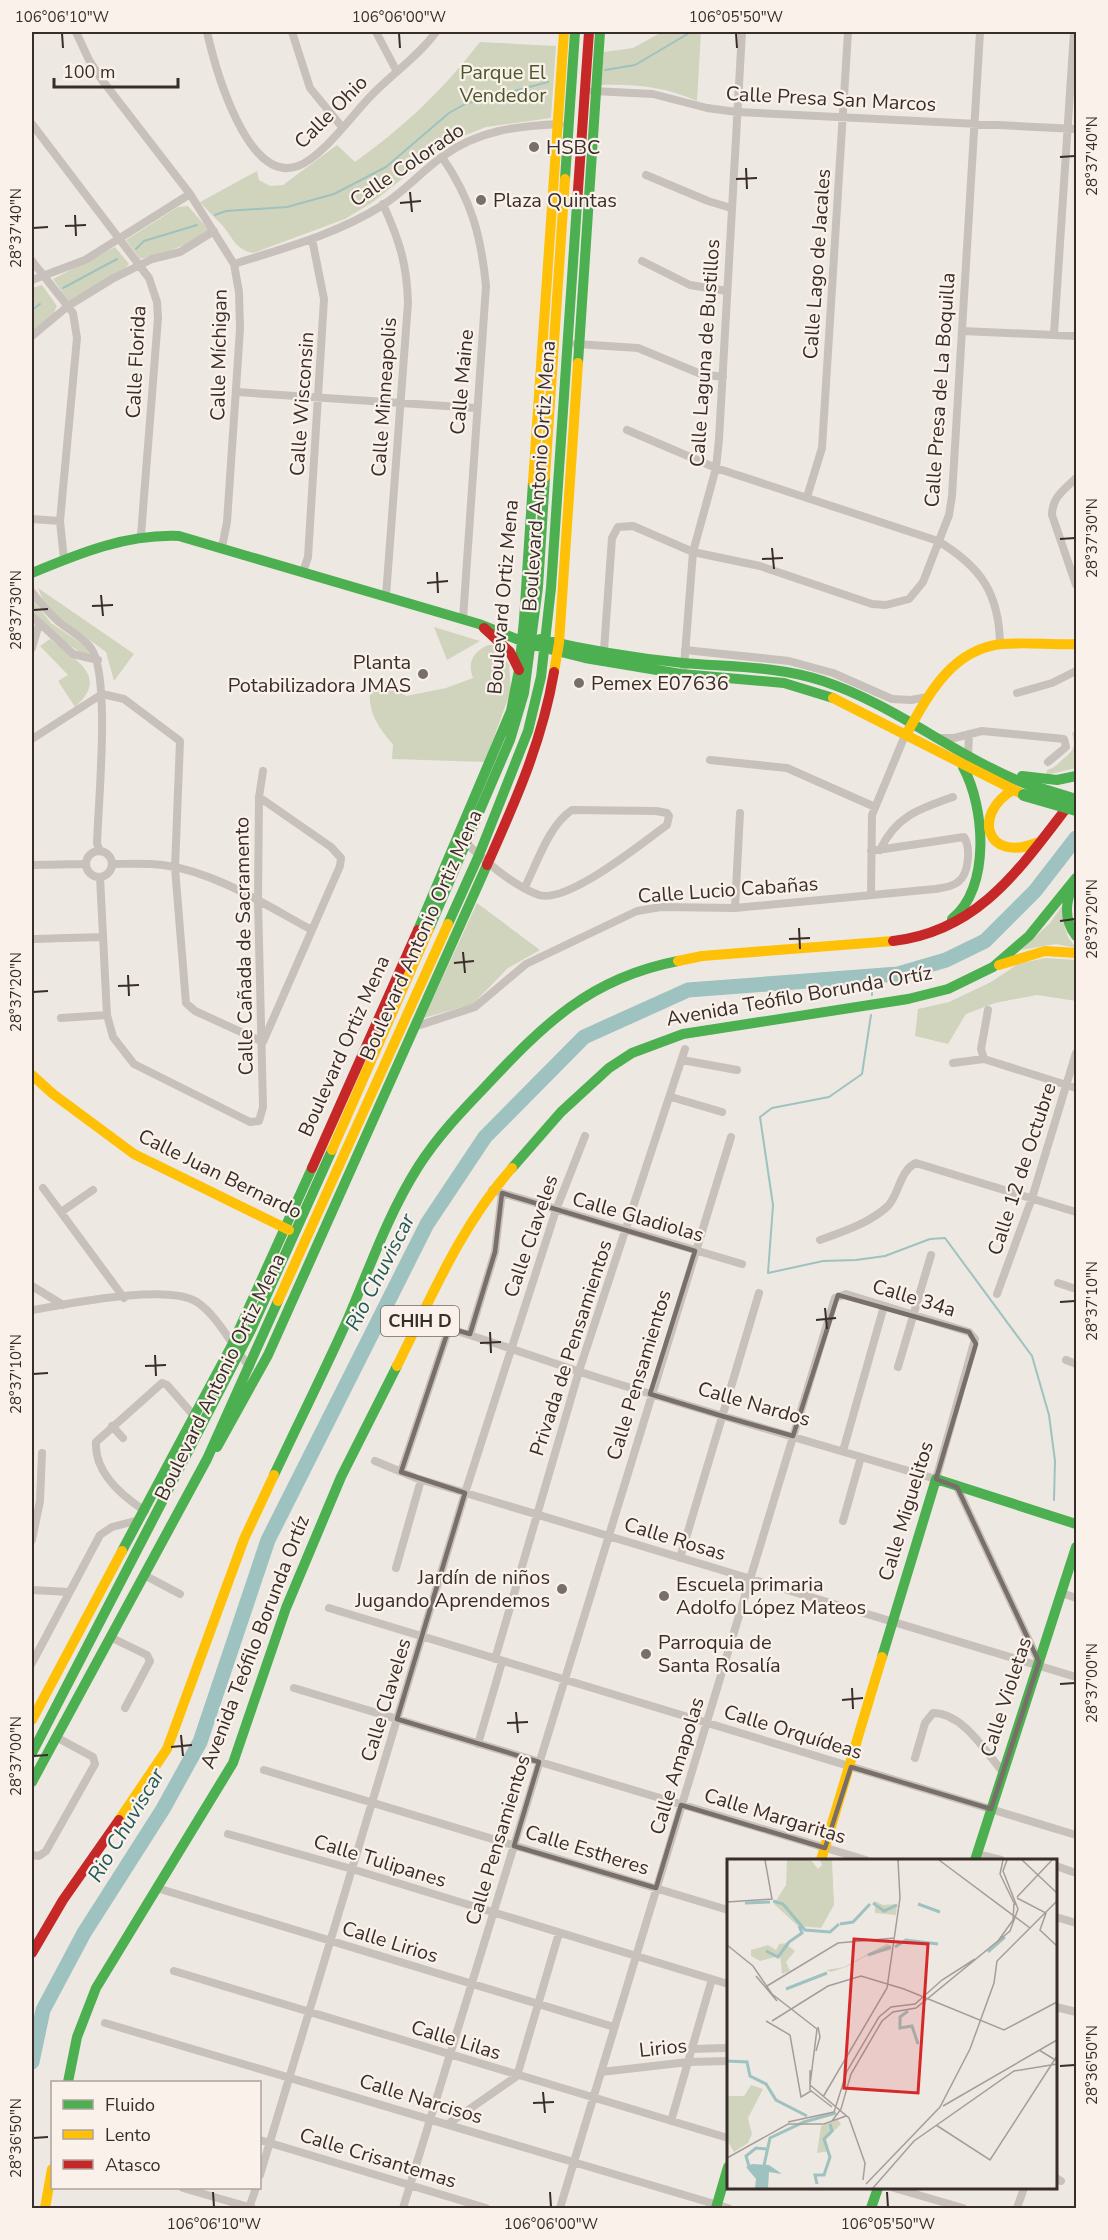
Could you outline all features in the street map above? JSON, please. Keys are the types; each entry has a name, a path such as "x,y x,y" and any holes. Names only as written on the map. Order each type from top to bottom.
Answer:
{"main road":[{"path":"564,32 564,124"},
{"name":"Boulevard Antonio Ortiz Mena","path":"32,1782 253,1370 309,1238 484,859 528,731 531,640 564,124 575,32"},
{"name":"Boulevard Antonio Ortiz Mena","path":"32,1752 296,1234 386,1031 513,731 524,693 574,343 592,91 589,32"},
{"path":"592,91 600,32"},
{"path":"484,859 539,739 559,648 574,343"},
{"path":"32,573 141,535 179,536 559,648 683,669 771,679 797,685 832,696 935,738 968,762 1024,791 1077,800"},
{"path":"479,624 510,652 519,669"},
{"name":"Boulevard Ortiz Mena","path":"284,1228 496,748 511,711 519,669 531,640"},
{"path":"909,728 942,677 964,655 1000,644 1077,644"},
{"path":"559,648 604,650 683,669"},
{"path":"909,728 1024,791 1077,810"},
{"path":"968,762 1041,780 1077,776"},
{"path":"937,931 965,908 972,894 975,878 977,802 968,762"},
{"path":"1024,791 996,798 991,806 989,828 993,838 1002,848 1012,851 1024,850 1042,839"},
{"name":"Avenida Teófilo Borunda Ortíz","path":"32,1953 47,1924 146,1784 167,1749 255,1515 346,1322 387,1222 418,1167 443,1132 550,1020 577,1000 616,979 675,960 896,941 937,931 976,911 1014,876 1077,795"},
{"path":"1076,879 1066,909 1068,922 1077,936"},
{"name":"Avenida Teófilo Borunda Ortíz","path":"68,2081 77,2037 96,1988 233,1762 303,1564 341,1477 465,1231 497,1192 585,1088 609,1068 649,1046 682,1034 908,999 948,989 993,967 1029,936 1076,879"},
{"path":"993,967 1045,951 1077,953"},
{"path":"253,1370 342,1192 407,1028"},
{"name":"Calle Juan Bernardo","path":"32,1075 52,1094 134,1154 296,1234 309,1238"},
{"name":"Boulevard Antonio Ortiz Mena","path":"32,1717 195,1418 236,1350 284,1228"},
{"name":"Calle Nardos","path":"936,1479 1077,1524"},
{"name":"Calle Miguelitos","path":"823,1854 936,1479"},
{"name":"Calle Violetas","path":"976,1857 1002,1771 1077,1547"},
{"path":"45,2208 51,2175"},
{"path":"720,2207 727,2176"},
{"path":"871,2208 877,2189"}],"street":[{"name":"Calle Míchigan","path":"76,32 102,80 190,194 234,264 239,292 237,392 227,522 222,548"},
{"name":"Calle Ohio","path":"207,32 216,69 233,113 264,160 274,167 288,168 301,165 322,148 396,70 436,32"},
{"path":"292,32 310,88 342,127"},
{"path":"376,32 396,70"},
{"name":"Calle Laguna de Bustillos","path":"683,669 693,552 716,468 742,32"},
{"name":"Calle Lago de Jacales","path":"807,497 822,448 848,32"},
{"name":"Calle Presa de La Boquilla","path":"604,650 614,531 618,527 633,526 693,552 760,566 872,604 899,603 916,592 949,515 952,495 980,32"},
{"path":"1054,334 1072,128 1074,32"},
{"name":"Calle Presa San Marcos","path":"592,91 653,93 707,108 737,112 843,115 1072,128"},
{"name":"Calle Florida","path":"32,124 149,278 155,291 158,310 141,535"},
{"name":"Calle Colorado","path":"234,264 312,239 349,224 384,204 442,157 467,141 493,131 524,126 564,124"},
{"name":"Calle Maine","path":"442,157 462,185 474,219 483,255 486,286 463,619"},
{"path":"646,175 731,208"},
{"path":"32,280 72,267 190,194"},
{"name":"Calle Minneapolis","path":"384,204 401,244 407,271 408,303 386,596"},
{"path":"32,336 68,306 138,265 180,252 214,231"},
{"name":"Calle Wisconsin","path":"303,572 308,557 324,299 312,239"},
{"path":"32,261 73,313 77,338 60,521 64,560"},
{"path":"642,261 690,285 727,291"},
{"path":"962,331 1077,336"},
{"path":"574,343 638,348 701,374 723,376"},
{"path":"237,392 476,408"},
{"path":"627,430 716,468 938,541 964,556 989,589 996,608 1000,644"},
{"path":"1077,478 1052,505 1052,515 1077,585"},
{"path":"32,519 60,521"},
{"path":"32,592 50,614 83,639 98,660 102,694 97,844 100,851 107,854 112,864 108,874 100,877 88,872 86,864 89,856 100,851"},
{"path":"32,616 73,654 98,660"},
{"path":"33,646 39,624"},
{"path":"55,639 65,626"},
{"path":"685,650 789,661 832,673 892,699 911,700 928,697"},
{"path":"1017,693 1052,683 1077,671"},
{"path":"32,739 102,694 124,699 171,732 180,741 175,868 186,1003 195,1011 263,1042 310,929 340,866 340,858 331,847 259,797"},
{"path":"871,895 876,850 874,807 890,776 909,728"},
{"path":"935,738 982,732 1064,739 1066,747 1048,762"},
{"path":"968,762 969,734"},
{"path":"710,760 787,768 874,807"},
{"name":"Calle Cañada de Sacramento","path":"107,1015 113,1037 134,1064 250,1122 259,1121 263,1107 258,900 259,797 263,771"},
{"path":"876,850 895,825 906,816 953,797"},
{"path":"467,843 484,859 525,887 546,896 578,886 667,825 669,816 667,813 656,812 572,810 564,815 554,831 525,887"},
{"path":"735,908 740,813"},
{"name":"Calle Lucio Cabañas","path":"386,1031 407,1028 475,1007 526,964 637,910 661,907 735,908 935,889 958,883 964,875 967,857 966,839 960,837 876,850"},
{"path":"32,865 86,864"},
{"path":"112,864 175,868 201,874 258,900 310,929"},
{"path":"60,1018 107,1015 100,877"},
{"path":"34,939 103,937"},
{"path":"984,1059 981,1049 988,1010"},
{"name":"Privada de Pensamientos","path":"478,1744 536,1514 579,1371 627,1231 685,1049"},
{"name":"Calle 12 de Octubre","path":"997,1294 1032,1198 1077,1053"},
{"path":"953,1063 984,1059 1077,1088"},
{"path":"682,1060 737,1070"},
{"path":"671,1097 722,1112"},
{"name":"Calle Claveles","path":"261,2171 465,1493 556,1210 585,1136"},
{"name":"Calle Pensamientos","path":"403,2208 730,1137"},
{"path":"820,1240 877,1214 895,1196 911,1165 923,1164 1077,1212"},
{"path":"43,1188 124,1298"},
{"path":"61,1212 93,1190"},
{"path":"470,1334 495,1252 501,1220 497,1192"},
{"name":"Calle Gladiolas","path":"497,1192 742,1264"},
{"path":"898,1367 931,1255"},
{"path":"1058,1283 1077,1289"},
{"path":"32,1286 63,1305"},
{"path":"32,1310 161,1293 185,1297 207,1311 253,1370"},
{"path":"680,1558 759,1293"},
{"name":"Calle 34a","path":"836,1298 846,1294 969,1332 973,1334 976,1344"},
{"name":"Calle Amapolas","path":"560,2208 836,1298"},
{"path":"843,1451 885,1306"},
{"name":"Calle Nardos","path":"420,1320 470,1334 650,1394 936,1479"},
{"path":"401,1472 450,1328"},
{"name":"Calle Miguelitos","path":"936,1479 976,1344"},
{"path":"1066,1360 1077,1364"},
{"path":"32,1663 104,1530 143,1515 120,1491 97,1459 96,1442 162,1383 167,1384 195,1418"},
{"path":"112,1426 123,1438"},
{"path":"32,1540 40,1501 42,1453"},
{"path":"843,1521 861,1457"},
{"name":"Calle Rosas","path":"375,1461 421,1480 1077,1677"},
{"path":"396,1568 421,1480"},
{"path":"957,1487 1038,1664"},
{"path":"144,1575 180,1594"},
{"path":"32,1590 69,1592"},
{"path":"1062,1593 1077,1598"},
{"name":"Calle Orquídeas","path":"329,1608 1077,1835"},
{"path":"110,1636 147,1655 150,1661 125,1708"},
{"name":"Calle Margaritas","path":"294,1688 681,1805 823,1854 859,1859"},
{"path":"915,1758 926,1723 933,1713 939,1713 948,1715 964,1727 1002,1771"},
{"path":"32,1855 39,1856 46,1851 95,1764 93,1757 56,1737"},
{"name":"Calle Estheres","path":"264,1770 727,1909"},
{"name":"Calle Tulipanes","path":"228,1834 352,1869 727,1983"},
{"path":"976,1857 993,1859"},
{"path":"1057,1866 1077,1873"},
{"name":"Calle Lirios","path":"157,1888 614,2027"},
{"path":"1057,1917 1077,1923"},
{"path":"448,2124 517,2076 559,1933"},
{"name":"Calle Lilas","path":"174,1971 450,2056 727,2137"},
{"path":"671,2121 712,1979"},
{"path":"1057,2007 1077,2012"},
{"name":"Calle Narcisos","path":"105,2023 720,2207"},
{"path":"692,2049 727,2048"},
{"name":"Lirios","path":"601,2072 688,2062 727,2061"},
{"name":"Calle Crisantemas","path":"261,2140 486,2208"},
{"path":"189,2189 250,2208 255,2189"},
{"path":"901,2189 963,2208"},
{"path":"1017,2208 1023,2189"}],"highlighted area":[{"path":"502,1193 695,1251 650,1394 722,1416 793,1436 838,1295 969,1332 976,1344 936,1479 957,1487 1039,1662 991,1809 851,1767 825,1848 681,1805 656,1888 514,1846 539,1762 397,1719 465,1493 401,1472 449,1328 470,1334 495,1252"}],"green space":[{"path":"662,32 701,32 697,101 674,92 650,87 601,85 604,52 633,48"},
{"name":"Parque El Vendedor","path":"480,42 556,46 551,118 486,127 448,142 373,202 345,219 253,253 242,249 200,202 257,171 259,180 270,186 283,185 337,145 355,162 422,107"},
{"path":"188,206 209,230 184,245 140,259 126,240 178,207"},
{"path":"115,247 129,264 123,271 68,301 53,279"},
{"path":"42,285 57,306 52,316 32,331 32,288"},
{"path":"38,588 134,654 114,681 106,652 46,608"},
{"path":"32,599 51,623 91,650 88,654 80,652 48,630 37,616"},
{"path":"434,627 480,641 447,660"},
{"path":"50,639 78,662 89,677 89,686 85,696 75,707 58,681 68,675 40,646"},
{"path":"488,645 495,645 509,665 511,690 485,762 392,759 393,744 383,732 371,709 372,684 386,683 406,696 446,688 473,678 471,662 478,651"},
{"path":"1076,731 1076,768 1046,775 1047,770 1056,766 1072,750 1074,743 1072,733"},
{"path":"477,903 540,950 508,968 473,1004 424,1018"},
{"path":"1064,903 1063,922 1068,937 1076,948 1056,944 1021,950 1050,923"},
{"path":"1045,958 1076,960 1076,1001 1037,995 995,1003 966,1014 948,1044 915,1036 918,1009 949,1002 991,982 1018,964"}],"waterway":[{"path":"605,70 635,65 691,32"},
{"path":"215,215 226,211 287,207 334,194 386,167 449,113 465,104 548,82"},
{"path":"136,249 144,241 197,225"},
{"path":"63,288 117,259"},
{"path":"32,310 40,304"},
{"name":"Rio Chuviscar","path":"32,2062 43,2010 84,1933 163,1809 200,1742 268,1540 427,1224 485,1137 584,1037 688,990 898,974 946,960 985,941 1035,891 1076,838"},
{"path":"872,977 872,995"},
{"path":"871,1015 862,1074 829,1097 772,1108 760,1117 773,1205 768,1273 823,1261 885,1256 930,1239 945,1238 1032,1356 1049,1415 1055,1461 1054,1500"}],"traffic: fast":[{"path":"565,179 575,32"},
{"path":"578,363 600,32"},
{"path":"448,924 479,855 528,731 541,677 551,588 577,204"},
{"path":"429,929 510,740 524,693 538,587 545,477"},
{"path":"418,930 511,711 519,670 524,620 533,482"},
{"path":"32,573 104,546 140,538 179,536 479,624 529,644 585,658 681,674 784,683 833,698"},
{"path":"540,639 629,656 789,672 823,681 877,704 980,763 1034,787"},
{"path":"952,919 965,905 973,888 980,846 976,803 963,767"},
{"path":"1022,776 1057,780 1076,776"},
{"path":"1034,787 1076,800"},
{"path":"1024,795 1076,810"},
{"path":"217,1447 268,1355 487,865"},
{"path":"512,1168 561,1112 609,1068 632,1053 683,1034 908,999 948,989 993,967 1029,936 1076,878"},
{"path":"1071,890 1067,914 1072,931 1076,936"},
{"path":"274,1475 346,1323 397,1205 433,1145 507,1064 549,1024 571,1007 619,979 678,961"},
{"path":"32,1753 251,1330 332,1150"},
{"path":"122,1551 232,1345 312,1168"},
{"path":"32,1782 207,1459 278,1301"},
{"path":"68,2081 77,2037 96,1988 233,1763 286,1608 341,1477 397,1366"},
{"path":"882,1657 936,1479 1076,1524"},
{"path":"975,1859 1076,1547"},
{"path":"716,2208 727,2170"},
{"path":"871,2208 878,2189"}],"traffic: slow":[{"path":"533,482 564,32"},
{"path":"545,477 565,179"},
{"path":"554,672 559,643 578,363"},
{"path":"908,731 934,688 957,663 970,654 1002,644 1076,644"},
{"path":"833,698 1024,795"},
{"path":"1013,790 1000,800 992,811 989,823 990,833 996,841 1006,847 1036,843"},
{"path":"278,1301 448,924"},
{"path":"332,1150 429,929"},
{"path":"678,961 702,956 893,941"},
{"path":"999,965 1045,951 1076,953"},
{"path":"32,1075 53,1094 134,1154 289,1230"},
{"path":"397,1366 462,1238 477,1213 512,1168"},
{"path":"119,1820 167,1749 244,1539 274,1475"},
{"path":"32,1720 122,1551"},
{"path":"821,1859 882,1657"},
{"path":"45,2208 51,2175"}],"traffic: jam":[{"path":"577,204 589,32"},
{"path":"484,628 510,652 519,670"},
{"path":"487,865 518,794 535,747 543,723 554,672"},
{"path":"893,941 924,935 951,924 975,909 1017,871 1072,801"},
{"path":"312,1168 418,930"},
{"path":"32,1953 63,1900 119,1820"}],"place":[{"name":"HSBC","path":"534,147"},
{"name":"Plaza Quintas","path":"481,200"},
{"name":"Planta Potabilizadora JMAS","path":"423,674"},
{"name":"Pemex E07636","path":"579,683"},
{"name":"Jardín de niños Jugando Aprendemos","path":"562,1589"},
{"name":"Escuela primaria Adolfo López Mateos","path":"664,1596"},
{"name":"Parroquia de Santa Rosalía","path":"646,1654"}]}
